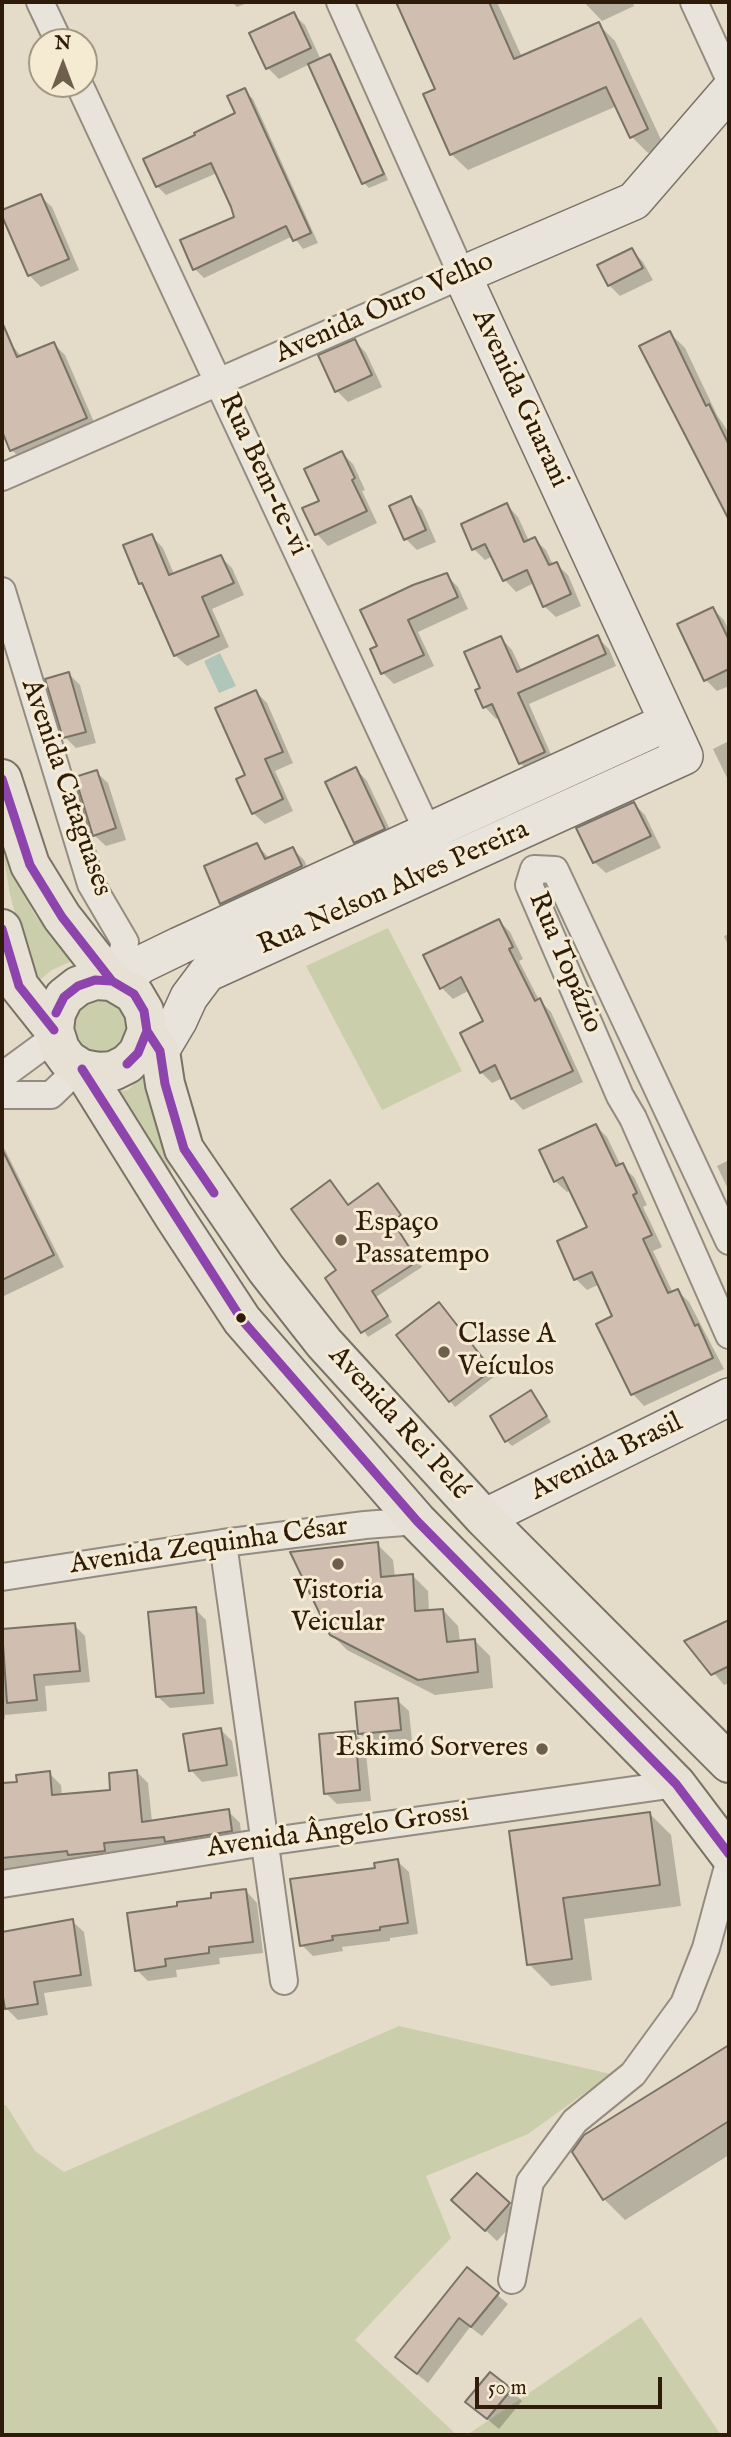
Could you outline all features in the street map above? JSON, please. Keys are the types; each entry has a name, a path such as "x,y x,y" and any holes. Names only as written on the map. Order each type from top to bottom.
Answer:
{"main road":[{"name":"Avenida Rei Pelé","path":"2,779 30,865 62,917 115,982 134,994 139,1002 144,1011 148,1045 165,1084 184,1149 266,1269 324,1343 484,1518 729,1763"},
{"name":"Avenida Rei Pelé","path":"2,929 19,986 55,1034 60,1049 81,1068 242,1320 417,1521 676,1784 729,1854"},
{"path":"55,1034 56,1013 64,997 78,986 95,980 115,982"},
{"path":"81,1068 98,1072 113,1070 127,1064 148,1045"}],"street":[{"path":"40,2 52,28"},
{"name":"Avenida Guarani","path":"340,2 462,275 684,756"},
{"path":"694,2 729,79"},
{"name":"Avenida Ouro Velho","path":"2,477 634,201 729,91"},
{"name":"Rua Bem-te-vi","path":"86,98 443,867"},
{"name":"Avenida Cataguases","path":"2,591 91,884 125,942 115,982"},
{"name":"Rua Nelson Alves Pereira","path":"115,982 142,964 179,946 668,722"},
{"name":"Rua Nelson Alves Pereira","path":"148,1045 178,1021 189,997 207,973 684,756"},
{"name":"Rua Topázio","path":"729,1241 661,1091 555,870 534,869 528,885 729,1335"},
{"path":"2,1076 55,1034"},
{"path":"2,1095 51,1095 81,1068"},
{"path":"626,1107 661,1091"},
{"name":"Avenida Brasil","path":"484,1518 729,1397"},
{"name":"Avenida Zequinha César","path":"2,1577 223,1543 417,1521"},
{"path":"223,1543 284,1981"},
{"name":"Avenida Ângelo Grossi","path":"2,1884 265,1842 676,1784"},
{"path":"512,2280 530,2182 575,2121 633,2074 684,2004 706,1948 729,1863"}],"green space":[{"path":"3,853 35,915 72,961 52,970 35,984 10,895"},
{"path":"388,928 462,1071 382,1110 306,966"},
{"path":"102,989 135,1016 119,1056 75,1053 65,1011"},
{"path":"145,1073 172,1174 107,1093 128,1090"},
{"path":"399,2026 611,2074 528,2134 426,2176 451,2238 355,2340 457,2435 2,2435 2,2105 6,2105 35,2151 64,2172"},
{"path":"641,2317 721,2435 467,2435"}],"shaded area":[{"path":"220,653 236,686 219,693 204,661"}],"building":[{"path":"396,2 489,2 514,59 599,22 648,129 630,138 606,87 450,155 423,94 435,89"},
{"path":"294,12 311,48 266,69 249,33"},
{"path":"330,54 384,174 362,184 308,64"},
{"path":"245,88 311,233 293,241 286,226 193,270 180,240 234,217 231,207 211,163 156,187 143,159 235,113 227,96"},
{"path":"41,194 69,259 28,276 2,216 2,210"},
{"path":"632,248 643,268 608,286 597,265"},
{"path":"2,322 17,357 54,342 87,418 10,451 2,431"},
{"path":"670,331 706,406 709,404 729,445 729,520 639,346"},
{"path":"355,339 372,375 335,392 318,355"},
{"path":"342,451 367,511 315,535 302,508 319,501 304,469"},
{"path":"411,496 426,530 404,540 389,506"},
{"path":"507,503 524,542 535,537 549,565 557,562 571,594 543,607 527,570 503,581 485,544 472,550 461,524"},
{"path":"152,534 169,575 221,555 234,583 202,597 219,636 174,656 123,545"},
{"path":"447,573 458,597 408,620 424,655 381,674 370,649 377,646 360,610 413,585"},
{"path":"713,607 729,640 729,669 704,681 677,624"},
{"path":"598,635 606,654 518,693 545,752 519,764 492,704 483,708 475,690 480,688 464,652 501,636 517,672"},
{"path":"69,672 86,732 63,738 45,679"},
{"path":"256,690 283,752 265,759 283,799 252,814 236,779 245,775 215,708"},
{"path":"356,767 385,829 354,843 325,782"},
{"path":"97,770 116,828 93,836 75,777"},
{"path":"634,802 651,836 593,863 576,828"},
{"path":"257,843 265,859 293,847 302,866 220,904 204,866"},
{"path":"499,919 513,947 509,949 535,1001 540,998 573,1071 511,1099 495,1065 480,1073 460,1033 483,1021 461,977 440,989 423,955"},
{"path":"596,1124 616,1166 623,1163 637,1193 633,1195 652,1235 643,1239 668,1293 678,1289 713,1358 631,1395 596,1324 612,1316 592,1272 574,1280 557,1241 587,1227 563,1177 554,1182 539,1150"},
{"path":"2,1149 54,1255 2,1280"},
{"path":"330,1180 348,1205 378,1183 401,1215 393,1222 418,1261 372,1291 388,1316 361,1333 325,1278 336,1270 291,1209"},
{"name":"Classe A Veículos","path":"439,1302 492,1370 449,1402 396,1335"},
{"path":"531,1390 547,1416 505,1442 490,1416"},
{"path":"378,1542 381,1577 413,1574 415,1611 443,1609 447,1642 475,1639 478,1672 418,1680 330,1635 290,1552"},
{"path":"196,1607 204,1693 156,1697 148,1612"},
{"path":"729,1620 729,1666 711,1675 684,1641"},
{"path":"75,1623 80,1671 34,1675 37,1700 7,1703 2,1629"},
{"path":"398,1698 401,1730 358,1734 355,1702"},
{"path":"221,1728 227,1765 189,1771 183,1734"},
{"path":"355,1731 360,1790 324,1794 319,1734"},
{"path":"137,1770 142,1822 229,1809 232,1831 165,1842 164,1837 104,1843 105,1851 68,1855 67,1851 2,1858 2,1783 17,1782 16,1775 50,1771 52,1795 110,1790 109,1773"},
{"path":"650,1812 660,1885 563,1898 572,1959 527,1965 509,1831"},
{"path":"398,1859 408,1923 380,1927 380,1930 332,1936 333,1940 300,1946 290,1879 375,1868 374,1863"},
{"path":"246,1889 253,1942 209,1947 209,1953 165,1959 166,1966 135,1971 127,1913 177,1906 177,1902 211,1898 211,1893"},
{"path":"73,1919 81,1975 34,1982 38,2004 5,2009 2,1991 2,1932"},
{"path":"729,2045 729,2121 603,2200 572,2152 584,2135"},
{"path":"477,2173 510,2203 485,2231 451,2200"},
{"path":"467,2267 499,2293 471,2327 459,2318 417,2374 395,2357"},
{"path":"490,2372 512,2389 487,2419 465,2402"}],"transit line":[{"path":"2,779 30,865 62,917 112,981 134,994 145,1018"},
{"path":"2,929 19,986 54,1030"},
{"path":"56,1013 64,997 78,986 95,980 112,981 134,994 144,1011 147,1031 138,1053 127,1064"},
{"path":"147,1031 160,1051 165,1084 184,1149 214,1193"},
{"path":"82,1069 242,1320 417,1521 676,1784 729,1854"}],"place":[{"name":"Espaço Passatempo","path":"341,1240"},
{"name":"Classe A Veículos","path":"444,1352"},
{"name":"Vistoria Veicular","path":"338,1564"},
{"name":"Eskimó Sorveres","path":"542,1749"}]}
